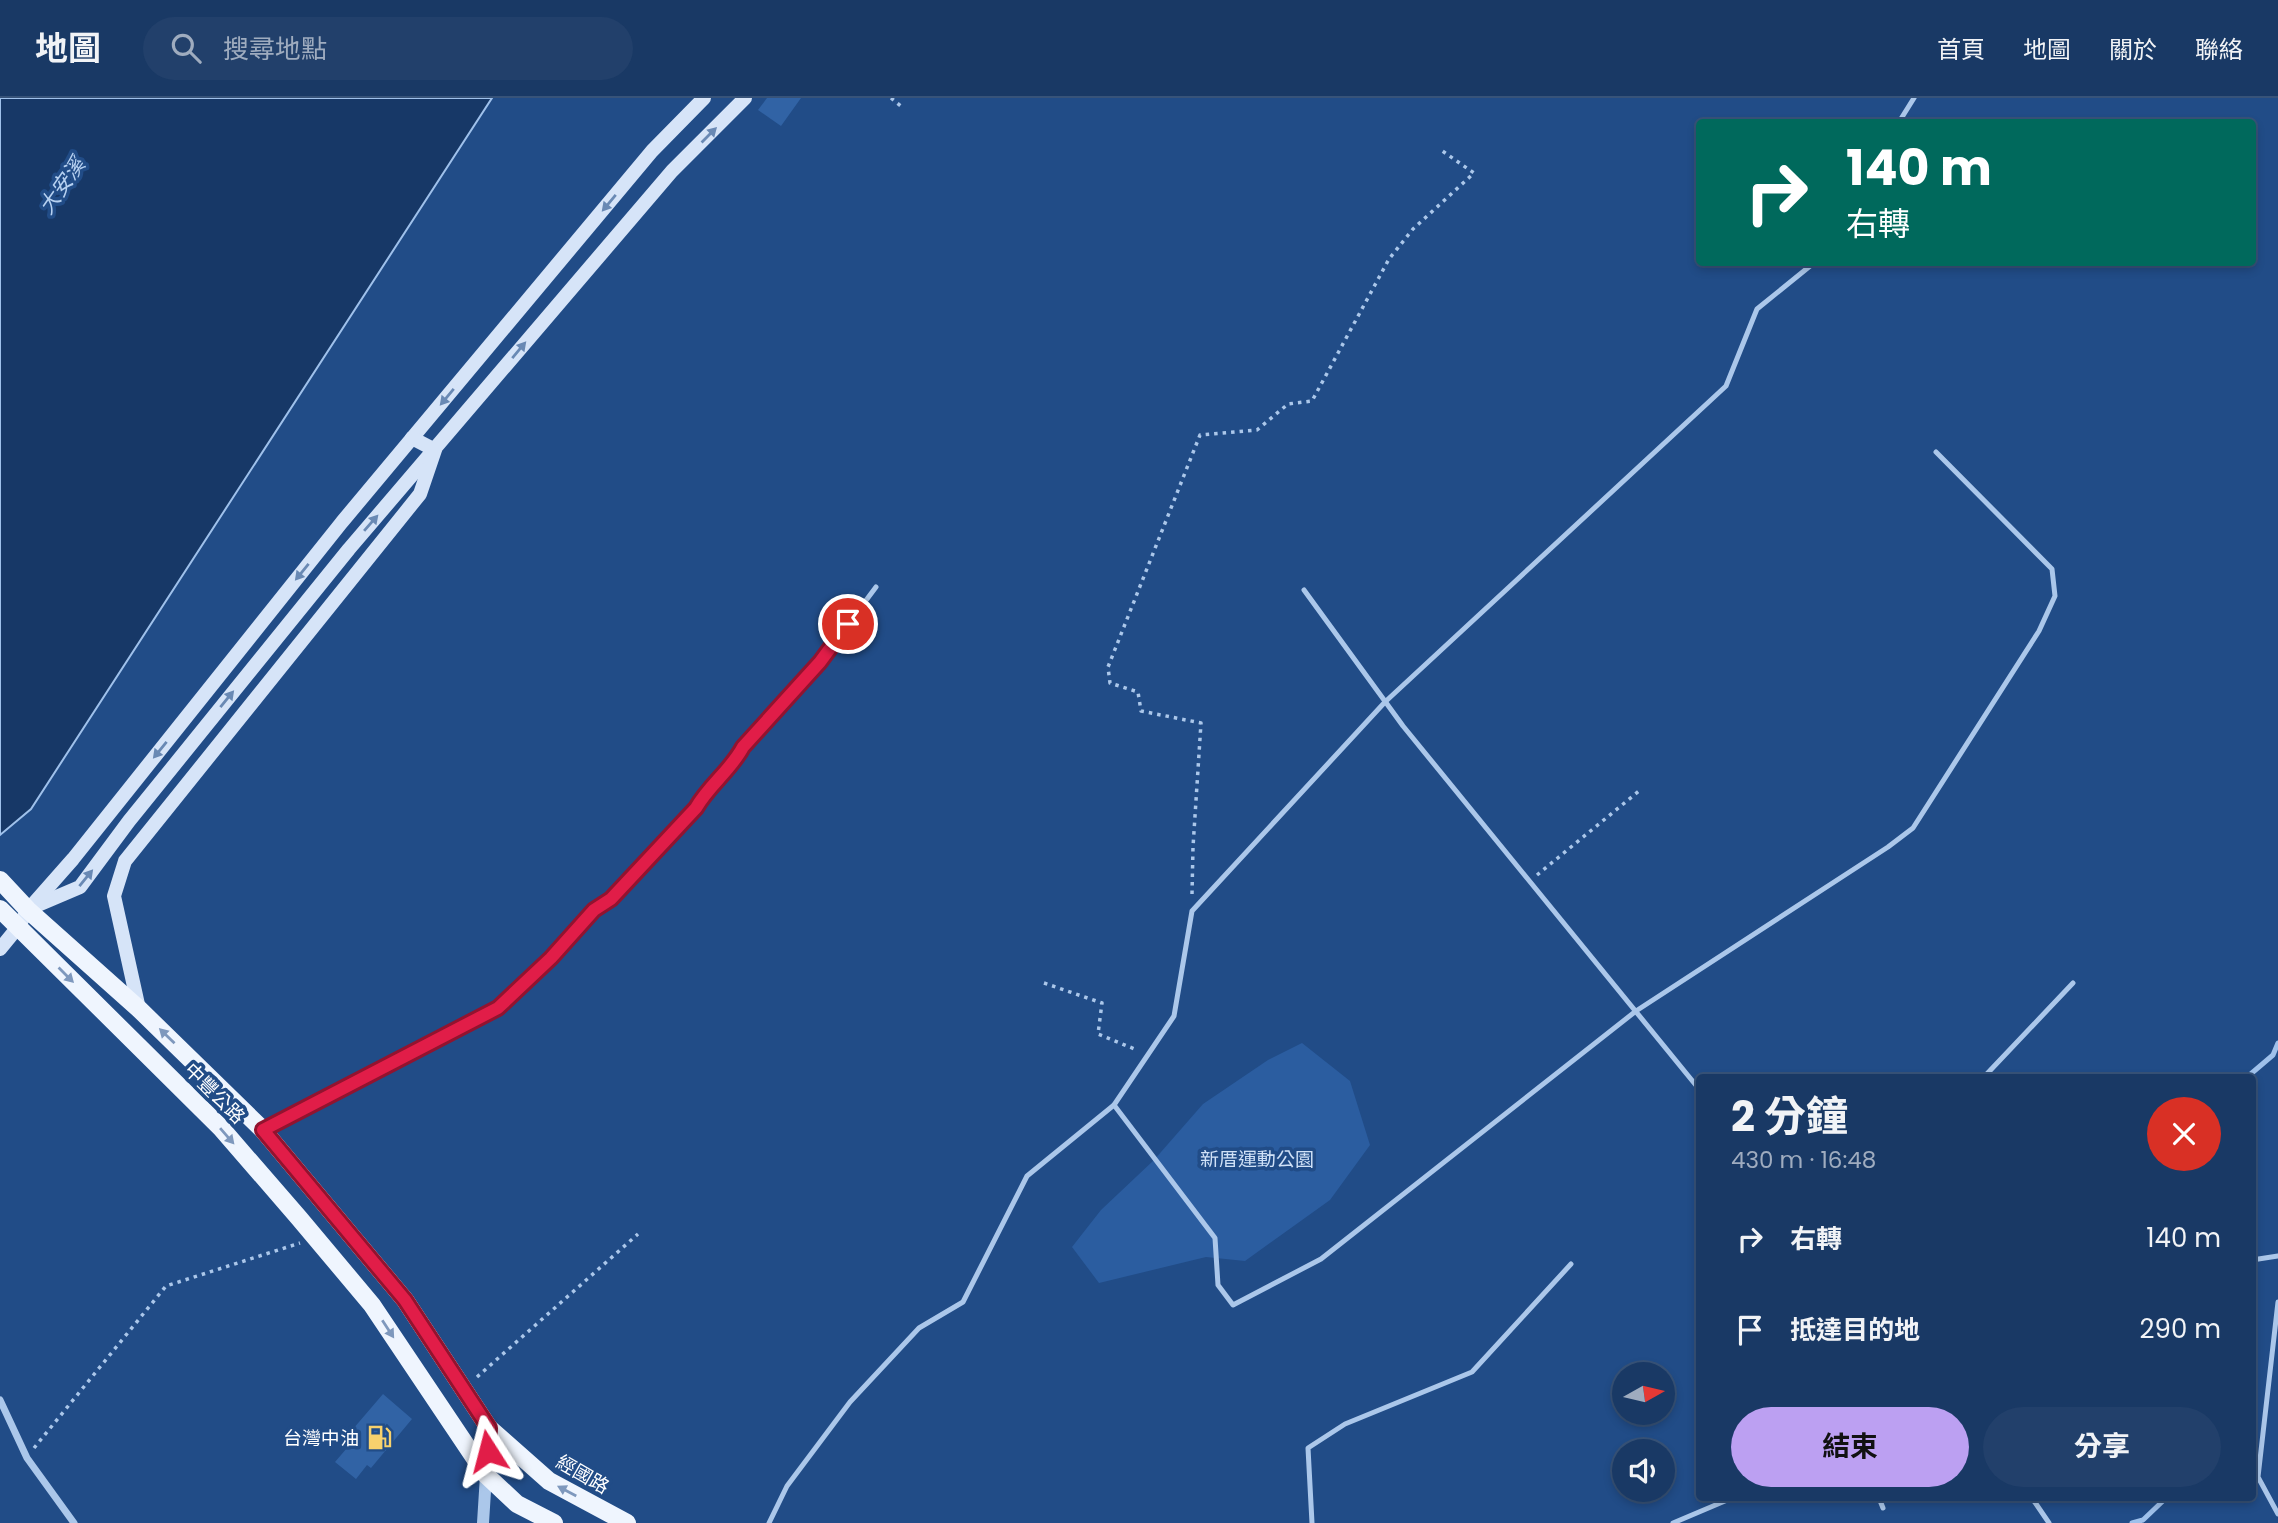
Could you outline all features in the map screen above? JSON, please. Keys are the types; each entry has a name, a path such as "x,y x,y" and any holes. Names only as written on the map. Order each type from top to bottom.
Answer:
{"main road":[{"path":"0,949 18,927 27,910 73,859 325,543 652,151 704,98"},
{"path":"27,910 80,887 129,821 349,549 672,171 746,98"},
{"path":"412,438 435,450"},
{"path":"139,1009 114,896 125,861 420,494 435,450"},
{"name":"中豐公路","path":"0,880 27,910 139,1009 263,1130 405,1300 489,1428"},
{"name":"中豐公路","path":"0,909 221,1128 316,1238 367,1299 486,1475"},
{"path":"367,1299 390,1281"},
{"name":"經國路","path":"489,1428 549,1481 627,1523"},
{"path":"486,1475 517,1504 554,1523"}],"street":[{"path":"0,1400 27,1458 74,1523"},
{"path":"483,1523 489,1428"}],"lane":[{"path":"1901,119 1913,98"},
{"path":"769,1523 787,1486 850,1402 919,1328 963,1302 1027,1176 1114,1105 1174,1016 1192,911 1385,702 1726,386 1757,309 1810,266"},
{"path":"1114,1105 1215,1238 1218,1285 1233,1305 1321,1259 1636,1011 1913,828 2039,631 2055,596 2052,569 1936,453"},
{"path":"263,1130 498,1008 551,958 594,910 611,899 696,808 704,793 735,763 743,747 820,662 876,587"},
{"path":"1304,590 1385,702 1696,1085"},
{"path":"1987,1074 2073,983"},
{"path":"2256,1259 2278,1256"},
{"path":"1312,1523 1308,1448 1345,1423 1472,1372 1571,1264"},
{"path":"2278,1301 2258,1477 2278,1514"},
{"path":"1673,1523 1725,1501"},
{"path":"1880,1501 1883,1508"},
{"path":"2034,1501 2049,1523"}],"path":[{"path":"891,98 902,107"},
{"path":"1192,911 1201,723 1141,712 1138,692 1110,683 1108,667 1200,435 1257,429 1288,404 1312,401 1389,259 1413,229 1474,173 1441,150"},
{"path":"1530,881 1639,791"},
{"path":"1044,983 1102,1003 1098,1034 1148,1054"},
{"path":"464,1389 638,1234"},
{"path":"27,1458 166,1286 316,1238"}],"green space":[{"name":"新厝運動公園","path":"1302,1043 1350,1081 1370,1145 1330,1200 1245,1261 1206,1257 1099,1283 1072,1247 1101,1210 1154,1160 1203,1104 1268,1060"}],"water":[{"name":"大安溪","path":"0,98 492,98 31,809 0,835"}],"building":[{"path":"767,98 801,98 781,126 758,110"},
{"path":"383,1394 412,1419 371,1468 367,1465 356,1479 335,1462 347,1448 341,1443"}],"waterway":[{"path":"2251,1074 2273,1055 2278,1043"},
{"path":"2132,1523 2143,1520 2163,1501"}],"place":[{"name":"台灣中油","path":"379,1438"}],"route":[{"path":"488,1451 489,1428 405,1300 263,1130 498,1008 551,958 594,910 611,899 696,808 704,793 735,763 743,747 820,662 848,624"}]}
